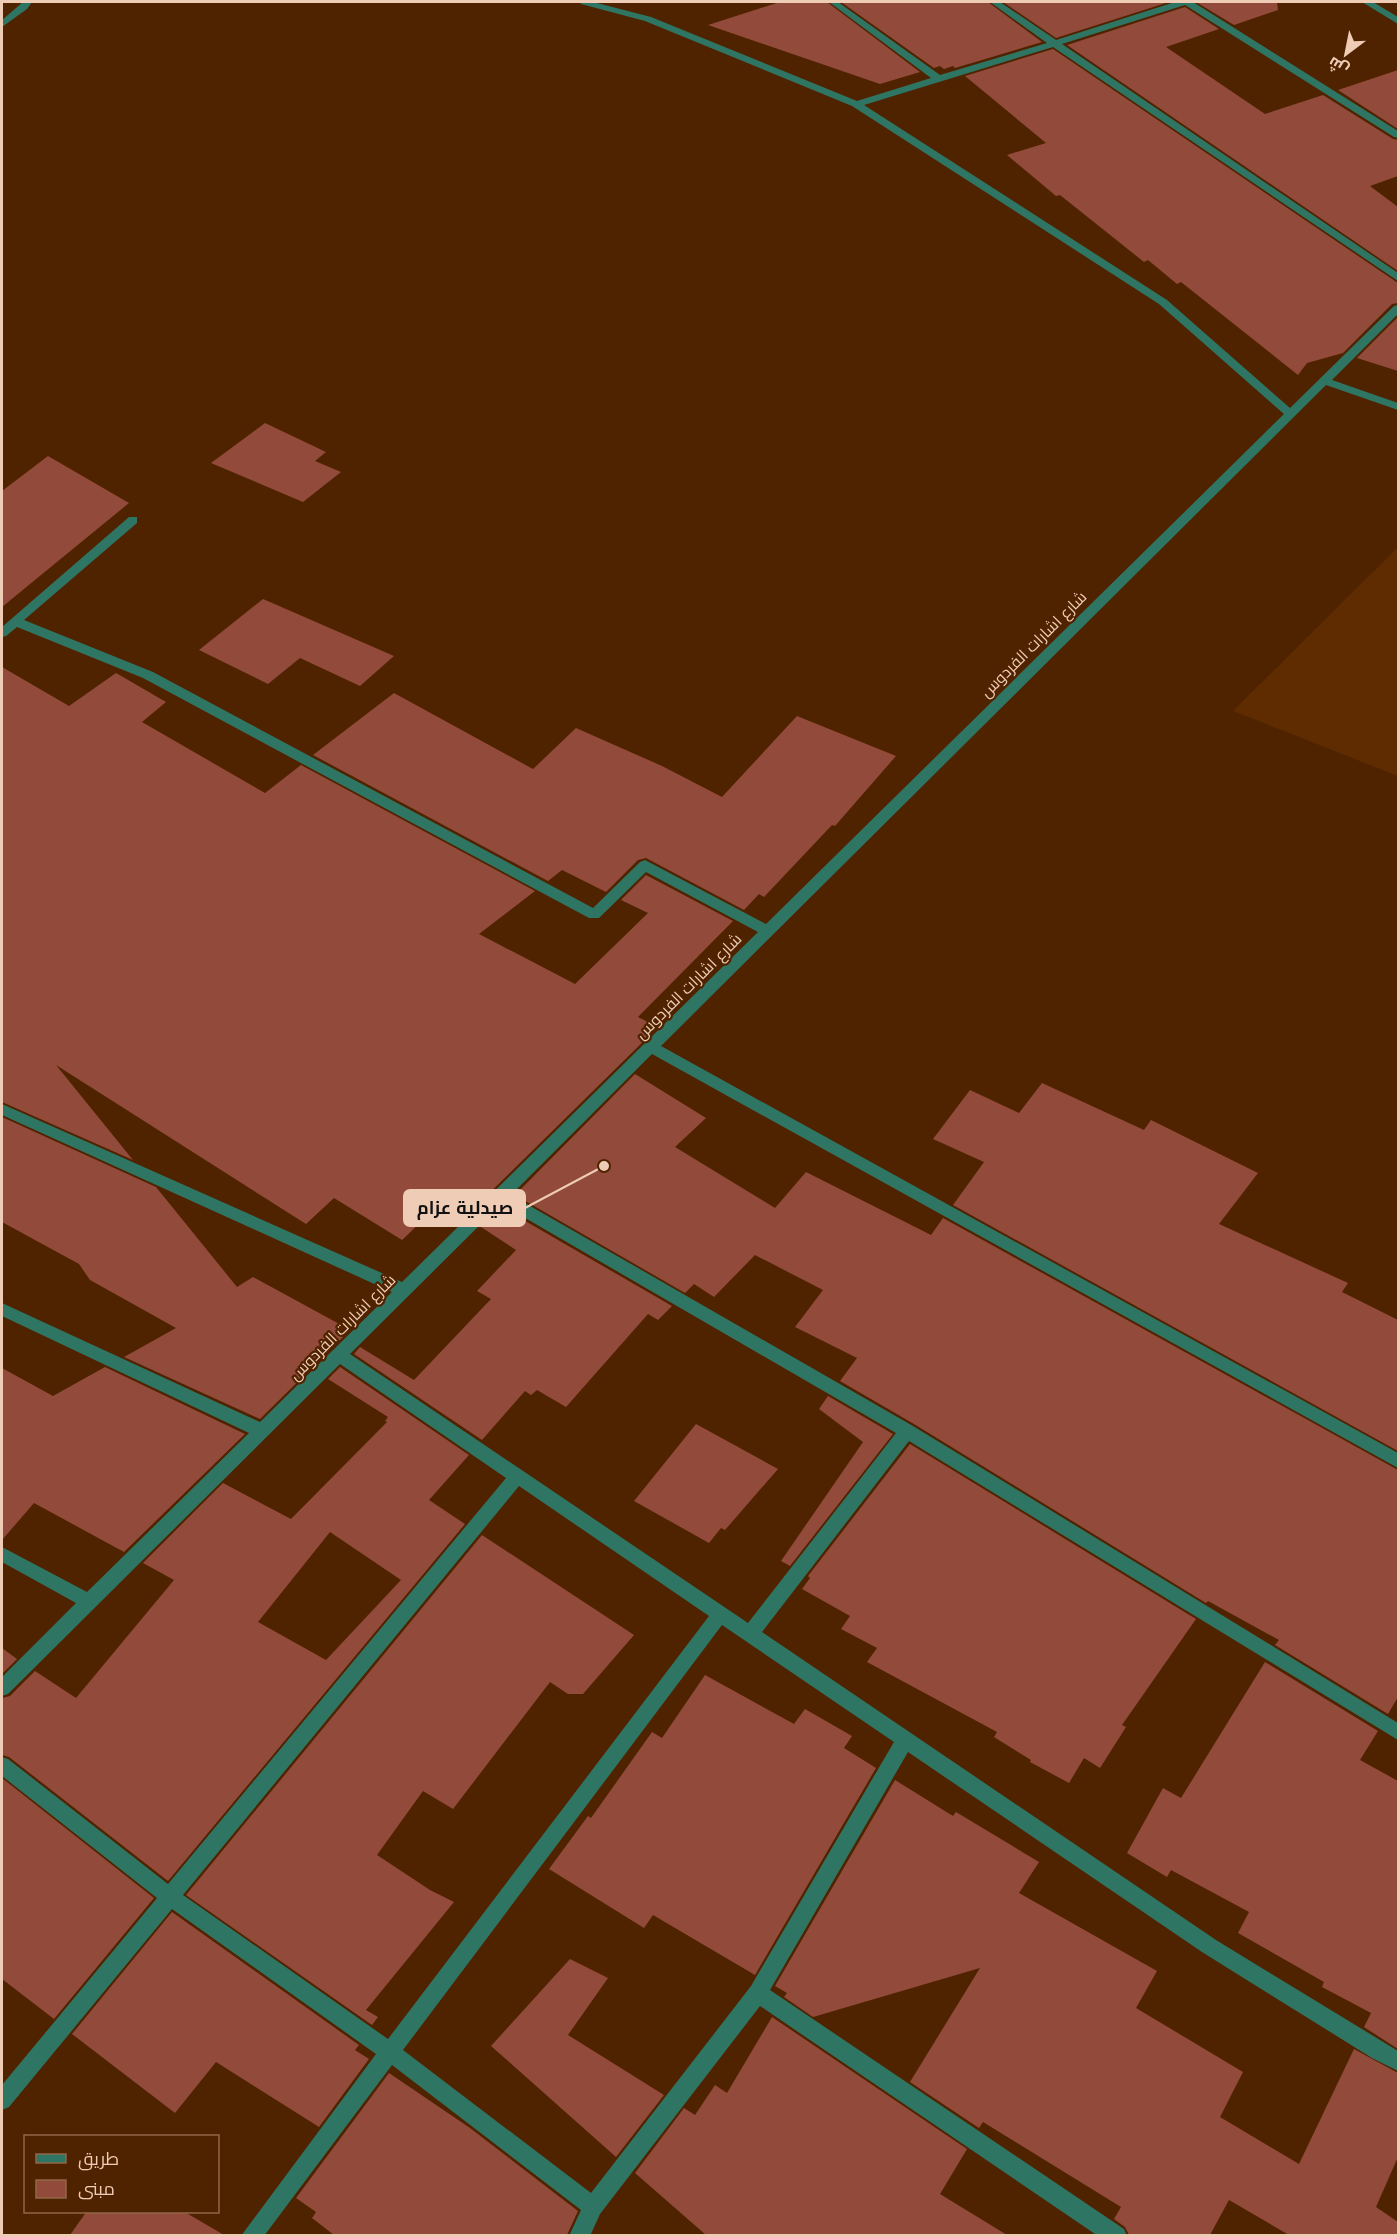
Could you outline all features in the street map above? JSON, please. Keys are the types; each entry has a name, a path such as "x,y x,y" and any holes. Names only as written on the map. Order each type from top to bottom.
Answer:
{"street":[{"path":"2,24 27,2"},
{"path":"584,2 648,19 856,104 1163,303 1291,415"},
{"path":"833,2 939,79"},
{"path":"994,2 1398,278"},
{"path":"856,104 1185,2 1398,135"},
{"path":"1368,2 1398,21"},
{"name":"شارع اشارات الفردوس","path":"2,1688 1398,308"},
{"path":"1325,381 1398,407"},
{"path":"2,633 133,520"},
{"path":"15,621 148,675 594,915 645,865 768,931"},
{"path":"651,1047 1398,1461"},
{"path":"2,1109 405,1290"},
{"path":"500,1196 907,1431 1398,1732"},
{"path":"2,1309 262,1431"},
{"path":"339,1355 1209,1946 1378,2051 1398,2061"},
{"path":"750,1634 907,1431"},
{"path":"2,2100 517,1477"},
{"path":"2,1554 89,1602"},
{"path":"251,2235 720,1614"},
{"path":"579,2235 594,2207 758,1993 905,1740"},
{"path":"2,1765 170,1897 390,2052 594,2207"},
{"path":"758,1993 1117,2235"}],"shaded area":[{"path":"1398,547 1398,776 1233,711 1250,694"}],"building":[{"path":"780,2 827,2 920,72 880,84 708,25"},
{"path":"841,2 988,2 1042,42 955,68 953,66 944,69 940,66 934,68"},
{"path":"1003,2 1169,2 1056,38"},
{"path":"1196,2 1277,2 1278,10 1234,25"},
{"path":"1185,7 1219,29 1166,47 1265,114 1323,95 1398,140 1398,176 1370,186 1398,207 1398,271 1067,45"},
{"path":"1053,49 1398,283 1398,303 1392,304 1343,353 1307,363 1298,375 1181,282 1177,284 1148,260 1144,262 1060,195 1056,196 1007,155 1046,143 965,76"},
{"path":"1398,70 1398,129 1338,90"},
{"path":"1398,317 1398,371 1357,358"},
{"path":"265,423 326,452 315,461 341,472 303,502 211,463"},
{"path":"48,456 129,503 2,607 2,491"},
{"path":"263,599 394,656 360,686 300,658 268,684 199,650"},
{"path":"2,667 69,706 116,673 166,702 142,722 265,793 301,765 535,891 479,934 575,984 648,913 621,900 646,875 733,921 638,1017 658,1027 465,1217 442,1202 402,1240 334,1198 306,1224 56,1065 133,1160 2,1102"},
{"path":"394,693 533,769 576,728 662,766 722,797 797,716 896,756 835,826 832,825 764,897 759,894 744,910 646,858 638,860 606,892 562,870 548,881 313,755"},
{"path":"635,1074 706,1118 675,1147 775,1208 806,1172 931,1235 943,1218 1398,1470 1398,1697 1388,1714 1275,1645 1279,1640 1208,1601 1206,1603 840,1381 857,1358 795,1327 823,1290 755,1255 714,1297 694,1284 685,1293 515,1195"},
{"path":"1042,1083 1144,1130 1151,1120 1258,1173 1219,1224 1348,1283 1342,1292 1398,1320 1398,1451 953,1205 984,1162 933,1139 970,1090 1019,1113"},
{"path":"2,1117 156,1187 237,1287 253,1277 343,1326 337,1333 343,1337 260,1419 124,1357 176,1328 90,1280 79,1264 2,1222"},
{"path":"501,1207 672,1306 658,1320 648,1314 566,1407 537,1390 531,1395 525,1391 482,1440 354,1354 360,1347 414,1380 491,1299 477,1291 516,1250 481,1227"},
{"path":"105,1367 245,1434 124,1552 34,1503 2,1540 2,1368 53,1396"},
{"path":"340,1367 469,1455 429,1500 465,1524 168,1881 9,1757 2,1755 2,1698 10,1696 35,1671 76,1698 174,1580 143,1563 223,1483 291,1519 387,1422 385,1421 388,1417 328,1379","holes":["330,1532 401,1580 326,1660 258,1622"]},
{"path":"828,1396 893,1434 790,1566 781,1561 863,1442 819,1409"},
{"path":"696,1424 778,1469 725,1530 721,1528 709,1543 634,1501"},
{"path":"910,1444 1196,1619 1122,1725 1126,1727 1100,1768 1084,1758 1069,1783 1030,1762 1031,1760 994,1737 997,1732 867,1662 877,1648 841,1629 850,1616 802,1589 810,1578 808,1576"},
{"path":"482,1535 634,1635 583,1694 568,1694 550,1682 453,1809 423,1791 377,1855 430,1890 454,1902 366,2010 378,2017 372,2025 186,1895"},
{"path":"2,1648 17,1659 2,1674"},
{"path":"1265,1662 1378,1731 1360,1760 1398,1781 1398,2049 1364,2027 1371,2013 1322,1987 1324,1982 1238,1933 1249,1912 1171,1870 1167,1877 1127,1853 1163,1788 1181,1798"},
{"path":"705,1675 794,1724 805,1709 852,1736 844,1748 876,1768 755,1975 653,1915 644,1928 549,1869 588,1816 591,1818 652,1732 662,1738"},
{"path":"2,1778 154,1898 54,2019 2,1979"},
{"path":"895,1780 953,1816 956,1812 1039,1862 1019,1893 1157,1971 1136,2008 1243,2072 1220,2117 1299,2164 1354,2049 1398,2073 1398,2157 1376,2207 1398,2222 1398,2235 1289,2235 1229,2200 1210,2235 1129,2235 1125,2227 1114,2219 1121,2207 983,2122 979,2128 910,2082 980,1968 813,2017 784,1997 787,1993 775,1986"},
{"path":"172,1912 359,2045 355,2050 369,2059 319,2127 216,2062 175,2113 72,2034"},
{"path":"570,1959 608,1978 568,2035 664,2095 616,2157 491,2046"},
{"path":"772,2017 967,2149 940,2194 1007,2235 706,2235 635,2173 684,2108 695,2115 715,2085 727,2093"},
{"path":"389,2073 470,2128 578,2211 567,2235 334,2235 312,2218 316,2212 296,2198"},
{"path":"86,2213 186,2213 224,2235 70,2235"}],"place":[{"name":"صيدلية عزام","path":"604,1166"}]}
